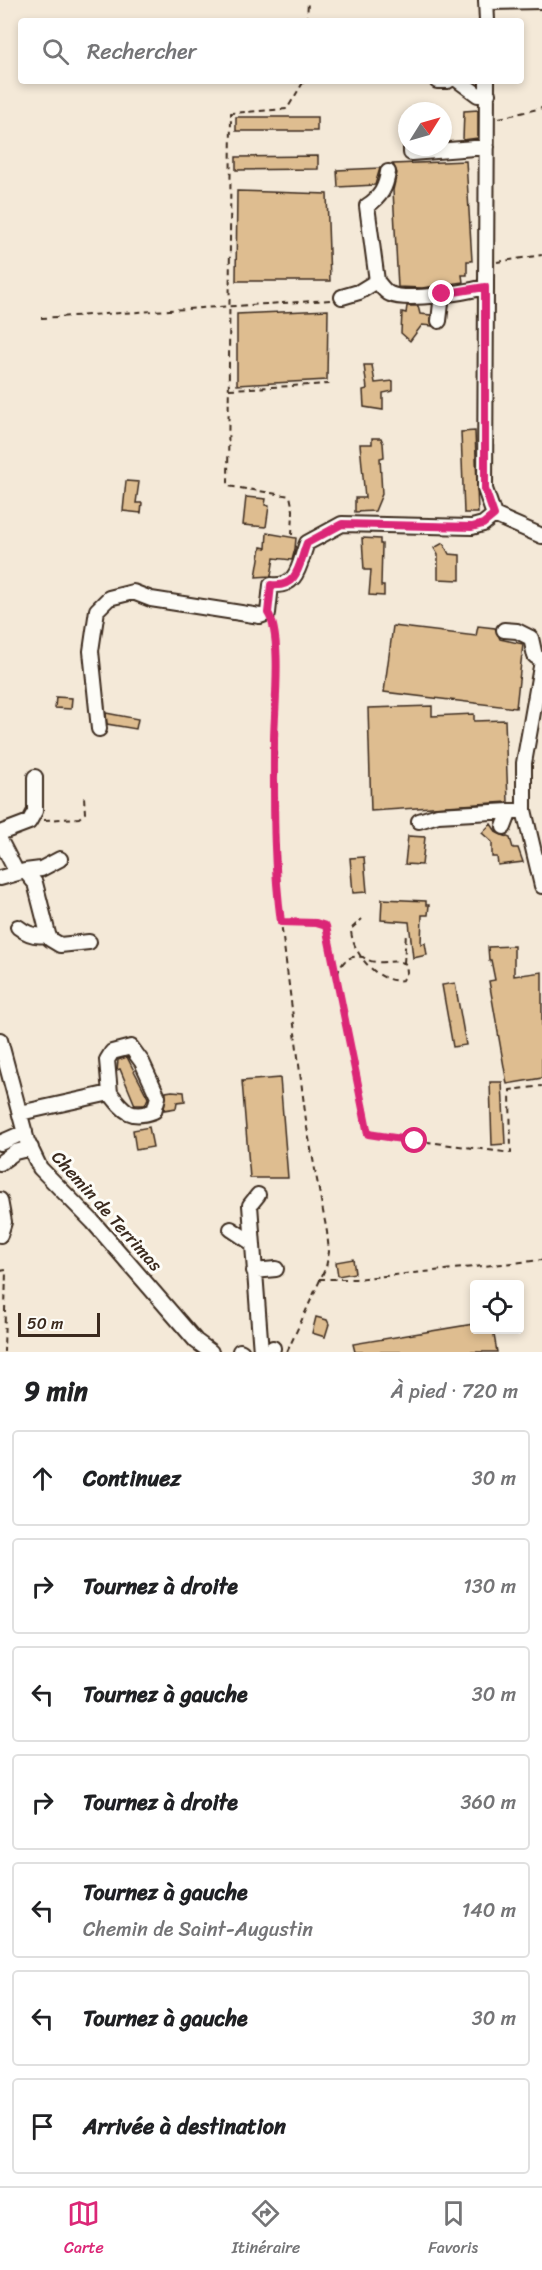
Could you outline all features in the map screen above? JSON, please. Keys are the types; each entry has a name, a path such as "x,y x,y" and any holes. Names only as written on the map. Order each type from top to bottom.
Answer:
{"street":[{"path":"487,18 486,1 542,1"},
{"path":"463,84 478,95 488,87"},
{"path":"488,87 485,489 494,515 542,536"},
{"path":"452,150 487,147"},
{"path":"388,172 386,185 377,200 367,206 377,281 388,294 400,297 442,294 485,287"},
{"path":"342,297 359,292 377,281"},
{"path":"439,321 442,294"},
{"path":"99,729 91,651 97,610 109,598 133,592 151,599 247,614 268,613 271,585 287,584 294,579 307,543 342,524 472,527 483,524 494,515"},
{"path":"504,630 517,630 531,638 535,656 542,660 527,734 517,810 542,886"},
{"path":"0,833 29,822 35,811 35,777"},
{"path":"419,821 438,815 517,810"},
{"path":"504,827 517,810"},
{"path":"0,840 21,872 35,883 50,939 60,945 89,942"},
{"path":"0,878 42,869 60,860"},
{"path":"18,927 26,933 41,937 48,934"},
{"name":"Chemin de Terrimas","path":"0,1040 25,1132 40,1168 93,1222 196,1341 211,1352"},
{"path":"131,1047 142,1062 158,1097 154,1111 141,1116 128,1113 110,1093 107,1060 112,1052 131,1047"},
{"path":"20,1113 110,1093"},
{"path":"0,1143 25,1132"},
{"path":"1,1160 31,1148"},
{"path":"258,1195 250,1205 254,1271 273,1351"},
{"path":"0,1200 4,1222 1,1233"},
{"path":"231,1229 252,1243"},
{"path":"254,1271 276,1269"}],"path":[{"path":"307,18 308,1"},
{"path":"292,535 293,510 290,496 228,486 231,113 287,109 302,84"},
{"path":"499,128 499,116 542,108"},
{"path":"486,264 542,255"},
{"path":"40,318 307,303 342,297"},
{"path":"229,389 331,384"},
{"path":"268,613 272,619 276,662 275,808 281,922 307,1128 327,1232 328,1252 326,1267 273,1351"},
{"path":"29,822 79,818 85,813 84,797"},
{"path":"362,919 351,929 351,939 361,956 378,973 391,980 403,980 407,972 404,963 406,933"},
{"path":"281,922 316,923 326,926 368,1134 511,1153 510,1090 542,1086"},
{"path":"337,976 341,964 353,956 361,956 379,964 399,961 404,963"},
{"path":"319,1279 355,1279 542,1260"},
{"path":"0,1271 6,1270 4,1352"}],"building":[{"path":"478,110 478,138 463,140 464,111"},
{"path":"236,117 317,117 317,131 236,131"},
{"path":"318,156 318,169 236,170 236,157"},
{"path":"466,161 472,261 467,261 467,275 462,275 463,282 422,288 398,287 393,190 397,173 393,164"},
{"path":"380,168 375,185 338,187 337,170"},
{"path":"237,191 327,194 330,281 236,281"},
{"path":"407,306 418,306 420,314 431,315 432,326 422,325 410,341 401,333 402,312 406,313"},
{"path":"328,310 327,380 237,385 237,314"},
{"path":"364,365 372,365 375,383 393,381 393,391 383,393 383,410 364,407 363,390 367,389"},
{"path":"475,431 478,513 464,513 461,432"},
{"path":"372,438 381,438 383,443 384,457 380,458 382,494 375,511 355,512 355,498 365,498 360,444 372,444"},
{"path":"126,481 139,482 136,503 142,503 141,513 123,511"},
{"path":"246,497 266,499 265,505 269,506 266,527 243,525"},
{"path":"267,533 296,538 295,549 292,560 274,558 271,576 256,577 261,547 266,548"},
{"path":"362,538 380,539 380,544 382,544 381,586 384,586 384,596 369,595 371,570 364,570"},
{"path":"443,543 449,554 460,555 460,580 438,579 438,555 434,548"},
{"path":"393,626 476,636 478,626 495,628 500,639 523,644 516,708 384,692"},
{"path":"56,697 72,698 71,709 55,708"},
{"path":"432,706 432,716 474,714 474,721 505,720 508,802 371,811 368,708"},
{"path":"106,713 138,719 136,729 107,724"},
{"path":"491,824 497,833 510,838 513,848 518,848 523,862 498,865 497,857 492,857 492,842 482,833"},
{"path":"408,836 425,837 422,865 405,864"},
{"path":"364,857 367,892 353,893 350,858"},
{"path":"382,899 426,901 426,905 429,905 428,915 422,915 421,944 425,943 427,955 413,958 409,922 381,920"},
{"path":"514,946 514,976 542,972 542,1078 507,1084 489,981 495,980 488,947"},
{"path":"455,983 466,1045 453,1047 442,985"},
{"path":"127,1057 148,1098 145,1105 135,1105 120,1069 117,1070 118,1060"},
{"path":"280,1078 288,1178 250,1178 242,1081"},
{"path":"490,1082 502,1082 505,1144 492,1145"},
{"path":"166,1092 184,1092 185,1101 177,1102 176,1108 164,1110"},
{"path":"149,1127 153,1147 136,1150 133,1130"},
{"path":"353,1259 355,1273 338,1276 336,1262"},
{"path":"316,1317 327,1320 329,1324 325,1337 312,1333"},
{"path":"470,1325 470,1334 494,1334 497,1352 355,1352 353,1344"}],"route":[{"path":"415,1141 368,1134 326,926 316,923 281,922 275,808 276,662 272,619 268,613 271,585 287,584 294,579 307,543 342,524 472,527 483,524 494,515 485,489 485,287 455,294 442,294"}]}
